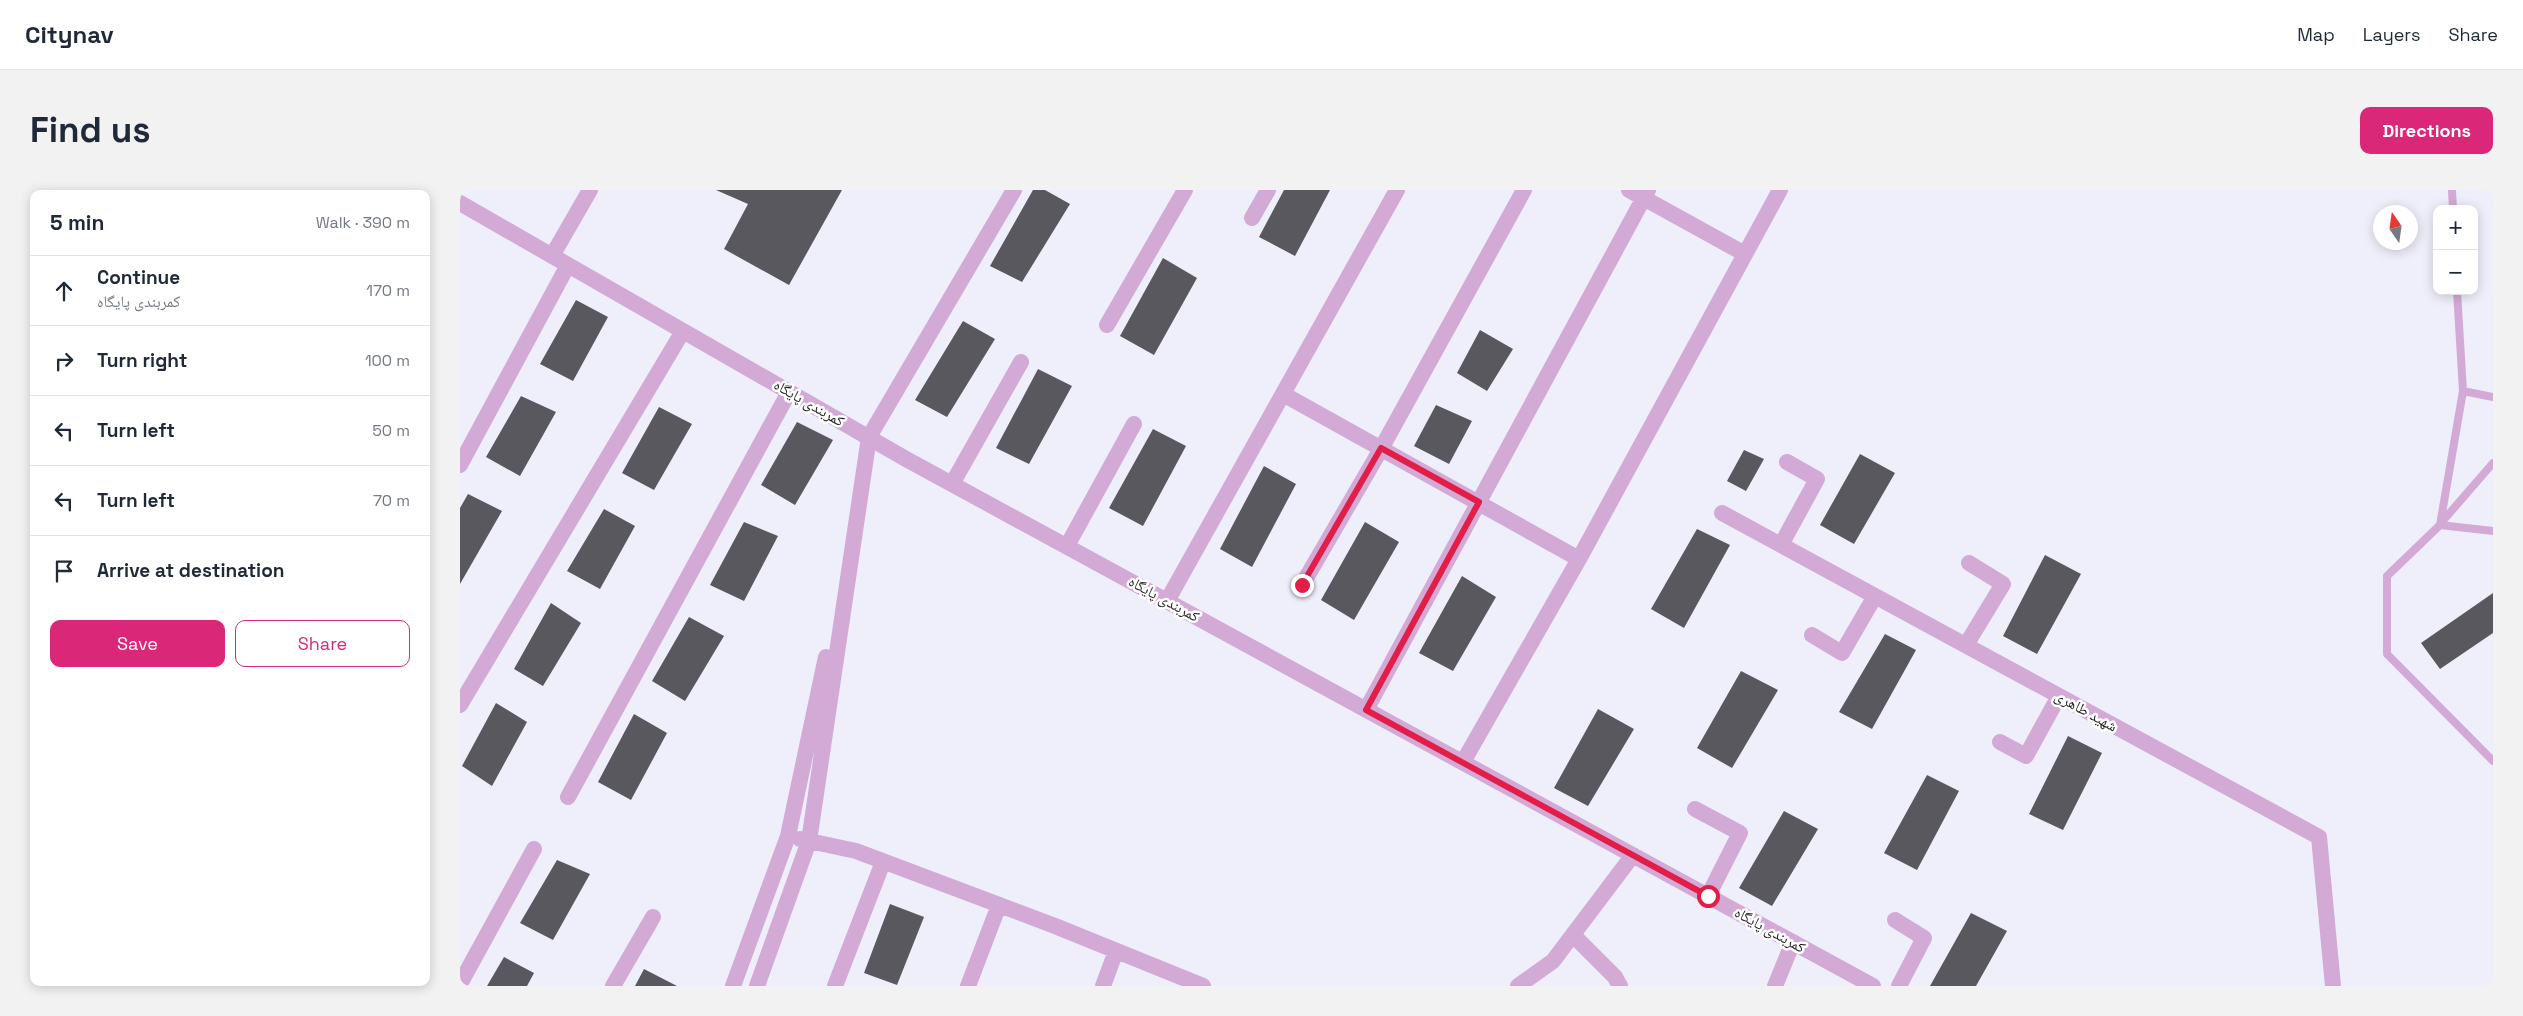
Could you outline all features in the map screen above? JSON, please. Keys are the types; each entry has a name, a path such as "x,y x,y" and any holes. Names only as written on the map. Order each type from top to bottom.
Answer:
{"street":[{"path":"552,256 590,190"},
{"path":"733,986 788,836 829,645 865,435 1014,190"},
{"path":"1108,325 1185,190"},
{"path":"1252,218 1268,190"},
{"path":"1167,601 1397,190"},
{"path":"1302,585 1381,448 1524,190"},
{"path":"1463,762 1579,559 1780,190"},
{"path":"1366,710 1479,502 1640,193 1745,254"},
{"name":"کمربندی پایگاه","path":"460,203 952,484 1873,986"},
{"path":"460,465 568,265"},
{"path":"460,705 683,331"},
{"path":"952,484 1021,362"},
{"path":"568,797 789,392"},
{"path":"1283,394 1579,559"},
{"path":"1067,546 1134,424"},
{"path":"758,986 809,841 865,435"},
{"path":"1781,545 1817,479 1787,462"},
{"name":"شهید طاهری","path":"1722,513 2318,837 2334,986"},
{"path":"1966,645 2003,584 1969,563"},
{"path":"1812,636 1842,653 1875,596"},
{"path":"2000,742 2026,756 2059,696"},
{"path":"1695,809 1740,833 1708,896"},
{"path":"788,836 856,851 1116,950 1203,986"},
{"path":"460,984 534,849"},
{"path":"1518,986 1553,961 1633,855"},
{"path":"835,986 883,862"},
{"path":"968,986 999,905"},
{"path":"613,986 653,917"},
{"path":"1895,920 1924,938 1899,986"},
{"path":"1573,935 1615,977 1620,986"},
{"path":"1775,986 1793,942"},
{"path":"1102,986 1116,950"}],"lane":[{"path":"2452,190 2453,205"},
{"path":"2440,525 2462,392 2457,295"},
{"path":"2462,392 2493,397"},
{"path":"2493,463 2440,525 2387,576 2387,654 2493,761"},
{"path":"2440,525 2493,530"}],"shaded area":[{"path":"460,190 2493,190 2493,986 460,986"}],"building":[{"path":"716,190 842,190 789,285 724,249 748,204"},
{"path":"1033,190 1045,190 1070,204 1022,282 990,266"},
{"path":"1284,190 1330,190 1295,256 1259,237"},
{"path":"1163,258 1197,278 1154,355 1120,336"},
{"path":"576,300 608,317 573,381 540,364"},
{"path":"963,321 995,339 947,417 915,400"},
{"path":"1480,330 1513,349 1487,391 1457,373"},
{"path":"1038,369 1072,386 1029,464 996,448"},
{"path":"521,396 556,412 520,476 486,457"},
{"path":"1436,405 1472,421 1449,464 1414,446"},
{"path":"659,407 692,424 654,490 622,473"},
{"path":"797,422 833,440 795,505 761,485"},
{"path":"1153,429 1186,446 1143,526 1109,508"},
{"path":"1744,450 1764,459 1746,491 1727,481"},
{"path":"1860,454 1895,473 1854,544 1820,525"},
{"path":"1264,466 1296,484 1252,567 1220,549"},
{"path":"468,494 502,511 460,584 460,508"},
{"path":"604,509 635,526 600,589 567,571"},
{"path":"744,522 778,536 744,601 710,585"},
{"path":"1365,522 1399,542 1354,620 1321,600"},
{"path":"1697,529 1730,545 1684,628 1651,609"},
{"path":"2045,555 2081,574 2037,654 2003,636"},
{"path":"1462,576 1496,597 1453,671 1419,653"},
{"path":"2493,593 2493,633 2440,669 2421,643"},
{"path":"551,603 581,623 543,686 514,669"},
{"path":"689,617 724,636 685,701 652,681"},
{"path":"1885,634 1916,650 1872,729 1839,712"},
{"path":"1741,671 1778,690 1732,768 1697,748"},
{"path":"496,703 527,722 492,786 462,766"},
{"path":"1598,709 1634,729 1588,806 1554,788"},
{"path":"634,714 667,733 631,800 598,782"},
{"path":"2068,736 2102,753 2063,830 2029,814"},
{"path":"1927,775 1959,791 1917,870 1884,853"},
{"path":"1784,811 1818,829 1772,906 1739,888"},
{"path":"557,860 590,874 553,940 520,923"},
{"path":"890,904 924,917 897,985 864,973"},
{"path":"1971,913 2007,931 1976,986 1930,986"},
{"path":"504,957 534,973 527,986 487,986"},
{"path":"644,969 677,986 635,986"}],"route":[{"path":"1302,585 1381,448 1479,502 1366,710 1708,896"}]}
